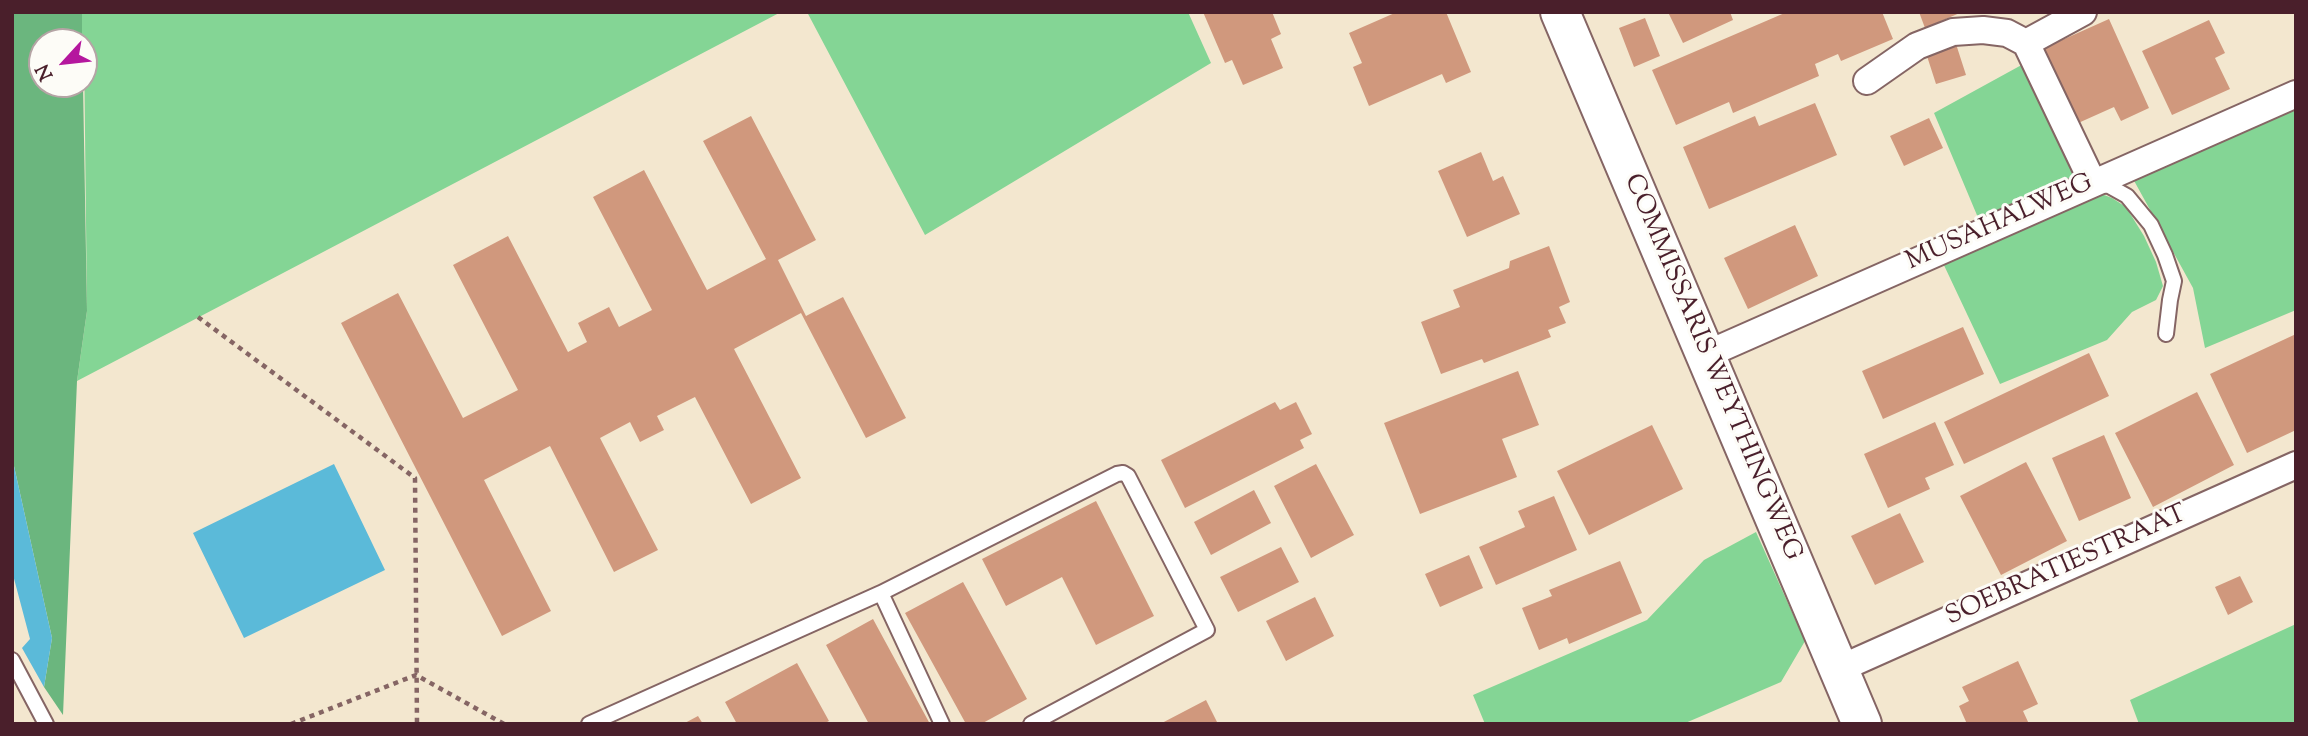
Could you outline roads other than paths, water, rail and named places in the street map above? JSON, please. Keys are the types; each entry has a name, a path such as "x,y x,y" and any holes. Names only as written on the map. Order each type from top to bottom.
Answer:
{"main road":[{"name":"COMMISSARIS WEYTHINGWEG","path":"1560,12 1839,669 1859,723"}],"street":[{"path":"2026,43 2083,12"},
{"path":"1867,81 1917,46 1953,32 1983,30 2007,33 2026,43 2092,183"},
{"name":"MUSAHALWEG","path":"1705,355 2296,94"},
{"name":"SOEBRATIESTRAAT","path":"1839,669 2296,465"}],"lane":[{"path":"2092,183 2109,186 2127,196 2151,225 2174,281 2166,334"},
{"path":"589,724 881,593 1117,474 1128,476 1207,630 1031,724"},
{"path":"881,593 942,724"},
{"path":"12,660 46,724"}],"water":[{"path":"12,457 52,638 44,687 22,648 30,639 12,571"},
{"path":"334,464 385,570 244,638 193,533"}]}
